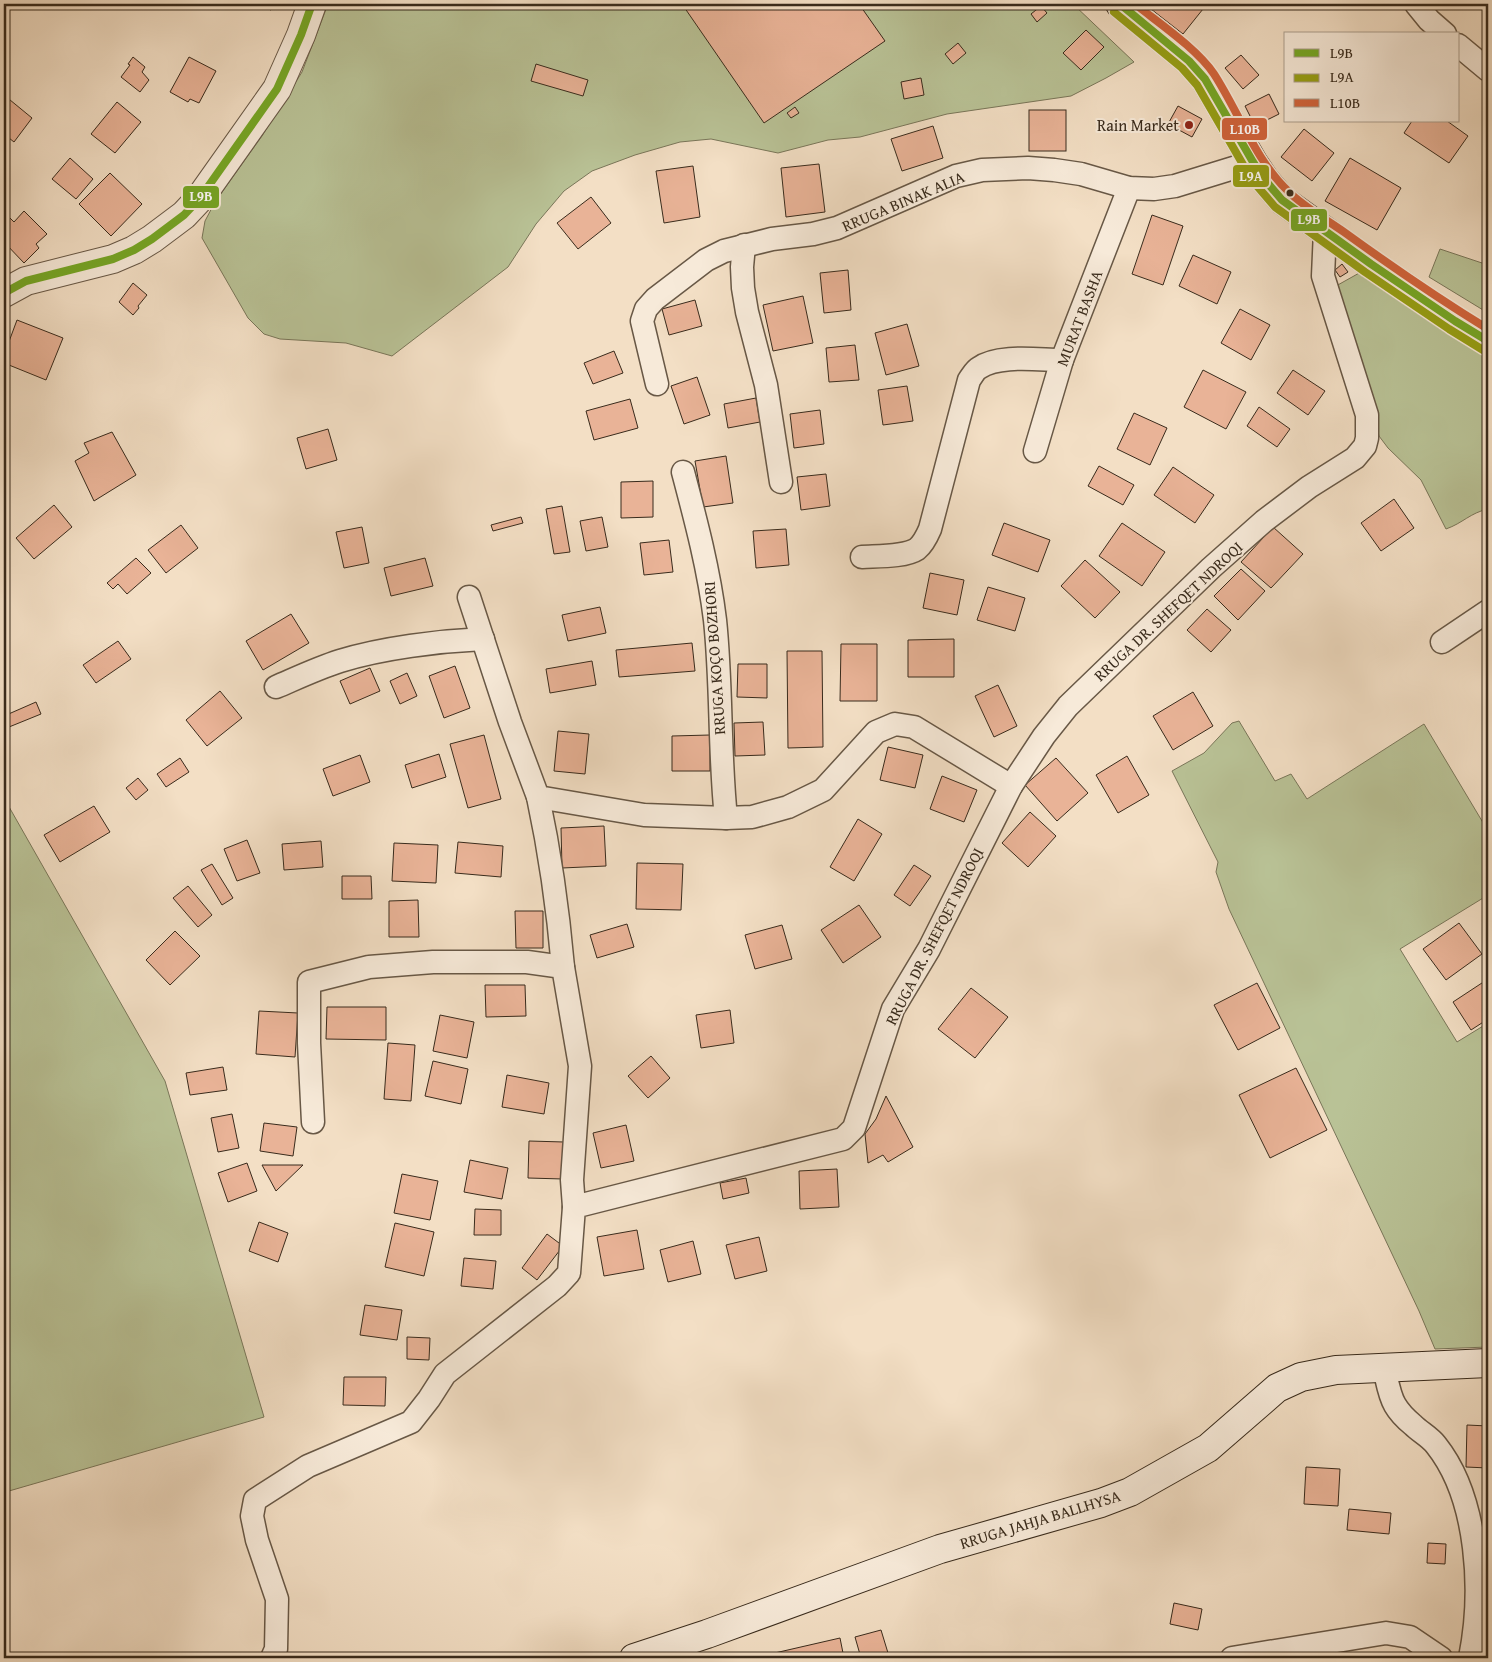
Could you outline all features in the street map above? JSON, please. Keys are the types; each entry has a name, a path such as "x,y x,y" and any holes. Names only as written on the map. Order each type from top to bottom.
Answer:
{"main road":[{"path":"4,294 26,282 112,260 134,250 184,216 200,198 277,89 301,35 312,4"},
{"path":"1120,4 1189,61 1205,79 1253,162 1282,200 1371,264 1488,341"},
{"name":"RRUGA JAHJA BALLHYSA","path":"634,1658 707,1634 940,1548 1101,1503 1125,1494 1166,1473 1208,1448 1277,1388 1301,1377 1336,1370 1488,1363"}],"street":[{"path":"1416,4 1429,20 1443,32"},
{"path":"1460,47 1488,70"},
{"name":"RRUGA BINAK ALIA","path":"657,384 642,321 646,309 655,299 706,260 724,250 772,239 813,234 837,228 956,176 982,170 1028,168 1054,170 1081,174 1129,188 1154,189 1175,186 1253,162"},
{"name":"MURAT BASHA","path":"1035,451 1062,360 1129,188"},
{"name":"RRUGA DR. SHEFQET NDROQI","path":"574,1207 843,1138 854,1128 893,1009 929,949 1011,786 1044,736 1068,706 1212,568 1258,527 1309,487 1355,458 1365,446 1368,431 1367,415 1323,276 1325,231"},
{"path":"744,245 743,288 747,312 766,385 781,482"},
{"path":"862,557 907,553 918,548 924,540 930,529 969,380 978,368 991,362 1003,360 1062,360"},
{"name":"RRUGA KOÇO BOZHORI","path":"683,472 707,566 715,622 722,782 726,818"},
{"path":"272,1658 276,1649 277,1599 257,1540 252,1516 255,1500 308,1466 411,1422 445,1374 557,1286 569,1274 574,1207 572,1180 580,1066 563,967 549,856 538,798 510,722 469,597"},
{"path":"1442,642 1488,611"},
{"path":"276,687 340,661 383,651 452,640 483,639"},
{"path":"538,798 644,815 752,817 788,807 823,790 876,732 895,724 914,727 1011,786"},
{"path":"313,1122 309,1043 309,982 370,967 432,962 527,962 563,967"},
{"path":"1384,1368 1395,1405 1413,1426 1435,1444 1451,1466 1463,1494 1477,1577 1474,1637 1470,1658"},
{"path":"1232,1658 1386,1633 1410,1637 1440,1658"}],"green space":[{"path":"328,4 1073,4 1134,62 1071,96 947,114 860,137 828,140 778,153 711,139 680,142 635,155 592,171 564,191 536,224 508,267 392,356 346,343 280,339 264,334 248,318 202,238 205,221 215,202 262,136 302,72"},
{"path":"1440,249 1488,265 1488,313 1429,277"},
{"path":"1361,272 1488,359 1488,509 1476,513 1446,529 1421,480 1388,448 1379,436 1363,370 1336,286"},
{"path":"1239,721 1275,781 1291,774 1307,799 1424,724 1488,831 1488,895 1400,949 1457,1042 1488,1023 1488,1347 1435,1349 1419,1311 1229,909 1216,872 1218,862 1172,771 1204,753 1232,723"},
{"path":"4,798 165,1081 264,1417 9,1491 4,1495"}],"building":[{"path":"263,4 274,4 271,10 262,7"},
{"path":"682,4 859,4 885,41 764,123"},
{"path":"1149,4 1207,4 1183,34 1147,6"},
{"path":"1041,6 1047,13 1037,22 1031,14"},
{"path":"1086,30 1104,47 1081,70 1063,53"},
{"path":"958,43 966,53 953,64 945,54"},
{"path":"1241,55 1259,75 1243,89 1225,68"},
{"path":"133,57 145,67 142,72 149,80 140,92 121,77 130,65 128,64"},
{"path":"189,57 216,71 199,103 190,99 188,102 170,92"},
{"path":"536,64 588,80 583,96 531,81"},
{"path":"921,78 924,95 904,99 901,82"},
{"path":"1269,94 1279,114 1255,126 1245,106"},
{"path":"4,95 32,118 14,142 4,134"},
{"path":"117,102 141,122 115,153 91,134"},
{"path":"1178,106 1202,119 1192,137 1168,124"},
{"path":"795,107 799,113 791,118 787,113"},
{"path":"1029,110 1066,110 1066,151 1029,151"},
{"path":"1411,122 1448,122 1468,136 1449,163 1404,133"},
{"path":"933,126 943,158 902,171 891,139"},
{"path":"1304,129 1334,153 1312,181 1281,157"},
{"path":"70,158 93,179 76,199 52,179"},
{"path":"1350,158 1401,188 1377,230 1325,201"},
{"path":"819,164 825,212 786,217 781,168"},
{"path":"693,166 700,217 664,223 656,171"},
{"path":"110,173 142,204 111,236 79,204"},
{"path":"591,197 611,223 578,249 557,223"},
{"path":"24,211 47,234 36,244 39,248 24,263 4,242 4,224 10,218 14,222"},
{"path":"1152,215 1183,226 1163,285 1132,274"},
{"path":"1193,255 1231,272 1217,304 1179,286"},
{"path":"1342,264 1348,272 1340,277 1335,270"},
{"path":"848,270 851,310 824,313 820,273"},
{"path":"133,283 147,295 133,315 119,302"},
{"path":"803,296 813,343 773,351 763,305"},
{"path":"695,300 702,326 669,335 662,309"},
{"path":"1240,309 1270,325 1251,360 1221,343"},
{"path":"17,320 63,338 46,380 4,363 4,355"},
{"path":"907,324 919,366 886,375 875,333"},
{"path":"855,345 859,380 829,382 826,348"},
{"path":"614,351 623,373 593,384 584,363"},
{"path":"1203,370 1246,392 1226,429 1184,407"},
{"path":"1293,370 1325,391 1308,415 1277,393"},
{"path":"697,377 710,415 684,424 671,386"},
{"path":"907,386 913,421 883,425 878,390"},
{"path":"756,398 760,422 728,428 724,404"},
{"path":"630,399 638,428 594,440 586,411"},
{"path":"1259,407 1290,429 1277,447 1247,426"},
{"path":"820,410 824,444 794,448 790,414"},
{"path":"1134,413 1167,428 1150,465 1117,449"},
{"path":"328,429 337,460 306,469 297,438"},
{"path":"112,432 136,475 94,501 75,461 89,453 84,443"},
{"path":"726,456 733,503 703,507 695,461"},
{"path":"1099,466 1134,485 1123,505 1088,486"},
{"path":"1173,467 1214,495 1195,523 1154,495"},
{"path":"826,474 830,506 801,510 797,477"},
{"path":"653,481 653,517 621,518 621,482"},
{"path":"1394,499 1414,528 1381,551 1361,523"},
{"path":"54,505 72,527 34,559 16,538"},
{"path":"562,506 570,552 554,554 546,509"},
{"path":"521,517 523,523 493,531 491,525"},
{"path":"602,517 608,547 586,551 580,521"},
{"path":"1004,523 1050,540 1038,572 992,555"},
{"path":"1122,523 1165,552 1142,586 1099,556"},
{"path":"181,525 198,548 166,573 148,550"},
{"path":"362,527 369,563 344,568 336,532"},
{"path":"1273,527 1303,554 1271,588 1241,562"},
{"path":"786,529 789,565 756,568 753,531"},
{"path":"669,540 673,572 644,575 640,543"},
{"path":"136,558 151,573 127,594 118,584 113,589 107,583"},
{"path":"425,558 433,586 391,596 384,568"},
{"path":"1085,560 1120,592 1095,618 1061,586"},
{"path":"1241,569 1265,591 1238,620 1214,596"},
{"path":"930,573 964,580 957,615 923,608"},
{"path":"988,587 1025,598 1015,631 977,620"},
{"path":"600,607 606,633 568,641 562,615"},
{"path":"1207,609 1231,630 1211,652 1187,630"},
{"path":"291,614 309,643 263,670 246,641"},
{"path":"954,639 954,677 908,677 908,640"},
{"path":"118,641 131,659 96,683 83,665"},
{"path":"692,643 695,671 619,677 616,650"},
{"path":"841,644 877,644 877,701 840,701"},
{"path":"787,651 822,651 823,747 788,748"},
{"path":"592,661 596,685 550,693 546,669"},
{"path":"738,664 767,664 767,698 737,697"},
{"path":"455,666 470,708 444,718 429,676"},
{"path":"370,668 380,691 350,704 340,681"},
{"path":"407,673 417,696 400,704 390,681"},
{"path":"998,685 1017,726 994,737 975,696"},
{"path":"220,691 242,718 207,746 186,720"},
{"path":"1193,692 1213,726 1173,750 1153,716"},
{"path":"36,702 41,714 9,727 4,716"},
{"path":"763,722 765,755 735,756 734,723"},
{"path":"558,731 589,734 585,774 554,771"},
{"path":"484,735 501,799 468,808 450,744"},
{"path":"710,735 710,771 672,771 672,736"},
{"path":"888,747 923,755 915,788 880,780"},
{"path":"439,754 446,777 412,788 405,765"},
{"path":"360,755 370,782 333,796 323,769"},
{"path":"1127,756 1149,795 1118,813 1096,775"},
{"path":"180,758 189,772 166,787 157,774"},
{"path":"1056,758 1088,793 1057,821 1025,785"},
{"path":"942,776 977,790 964,822 930,809"},
{"path":"138,778 148,790 136,800 126,788"},
{"path":"94,806 110,832 60,862 44,835"},
{"path":"1030,812 1056,836 1028,867 1002,843"},
{"path":"858,819 882,834 854,881 830,867"},
{"path":"604,826 606,866 562,868 561,828"},
{"path":"247,840 260,873 237,881 224,849"},
{"path":"321,841 323,867 284,870 282,844"},
{"path":"458,842 503,846 501,877 455,873"},
{"path":"394,843 438,845 436,883 392,881"},
{"path":"637,863 683,864 681,910 636,909"},
{"path":"212,864 233,898 222,905 201,870"},
{"path":"914,865 931,876 910,906 894,895"},
{"path":"342,876 371,876 372,899 342,899"},
{"path":"188,886 212,915 198,927 173,898"},
{"path":"418,900 419,937 389,937 389,901"},
{"path":"859,905 881,937 843,963 821,930"},
{"path":"515,911 543,911 543,948 516,948"},
{"path":"1459,923 1482,954 1446,980 1423,949"},
{"path":"627,924 634,947 597,958 590,935"},
{"path":"782,925 792,959 755,969 745,935"},
{"path":"175,931 200,956 170,985 146,960"},
{"path":"1488,979 1488,1019 1471,1030 1453,1002"},
{"path":"1257,983 1280,1028 1238,1050 1214,1005"},
{"path":"485,985 525,985 526,1016 486,1017"},
{"path":"971,988 1008,1017 975,1058 938,1029"},
{"path":"327,1007 386,1007 386,1040 326,1039"},
{"path":"730,1010 734,1043 701,1048 696,1015"},
{"path":"259,1011 298,1013 295,1057 256,1054"},
{"path":"440,1015 474,1022 467,1058 433,1051"},
{"path":"388,1043 415,1045 411,1101 384,1099"},
{"path":"651,1056 670,1078 648,1098 628,1076"},
{"path":"433,1061 468,1069 461,1104 425,1096"},
{"path":"223,1067 227,1090 190,1095 186,1073"},
{"path":"1296,1068 1327,1130 1270,1158 1239,1095"},
{"path":"507,1075 549,1083 544,1114 502,1107"},
{"path":"886,1096 913,1147 888,1162 883,1155 868,1163 865,1134 876,1119"},
{"path":"232,1114 239,1148 218,1152 211,1118"},
{"path":"264,1123 297,1127 293,1156 260,1151"},
{"path":"626,1125 634,1161 601,1168 593,1133"},
{"path":"529,1141 564,1142 563,1179 528,1178"},
{"path":"470,1160 508,1168 502,1199 464,1192"},
{"path":"247,1163 257,1191 228,1202 218,1173"},
{"path":"262,1165 303,1165 276,1191"},
{"path":"837,1169 839,1207 800,1209 799,1171"},
{"path":"402,1174 438,1181 430,1220 394,1213"},
{"path":"746,1178 749,1193 723,1199 720,1183"},
{"path":"475,1209 501,1210 501,1235 474,1235"},
{"path":"259,1222 288,1233 278,1262 249,1251"},
{"path":"395,1223 434,1232 424,1276 385,1267"},
{"path":"637,1230 644,1269 604,1276 597,1237"},
{"path":"547,1234 563,1246 537,1280 522,1268"},
{"path":"759,1237 767,1271 735,1279 726,1245"},
{"path":"693,1241 701,1274 668,1282 660,1250"},
{"path":"464,1258 496,1261 493,1289 461,1286"},
{"path":"365,1305 402,1310 397,1340 360,1335"},
{"path":"407,1337 430,1338 429,1360 407,1359"},
{"path":"344,1377 386,1377 385,1406 343,1405"},
{"path":"1467,1425 1488,1426 1488,1468 1466,1467"},
{"path":"1306,1467 1340,1469 1338,1506 1304,1504"},
{"path":"1349,1509 1391,1513 1389,1534 1347,1530"},
{"path":"1428,1543 1446,1544 1445,1564 1427,1563"},
{"path":"1174,1603 1202,1609 1198,1630 1170,1624"},
{"path":"1488,1620 1488,1658 1481,1658"},
{"path":"881,1630 888,1653 870,1658 861,1658 855,1637"},
{"path":"840,1638 844,1658 766,1658 766,1655"}],"transit line":[{"name":"L9B","path":"4,293 26,281 113,259 134,250 184,215 200,198 277,89 301,35 312,4"},
{"name":"L9B","path":"1120,4 1189,61 1205,79 1253,162 1282,200 1371,264 1488,341"},
{"name":"L10B","path":"1135,4 1178,37 1207,65 1223,89 1267,167 1295,198 1415,282 1488,329"},
{"name":"L9A","path":"1114,12 1182,68 1197,85 1245,168 1275,207 1365,272 1483,350"}],"place":[{"name":"Rain Market","path":"1189,125"}]}
